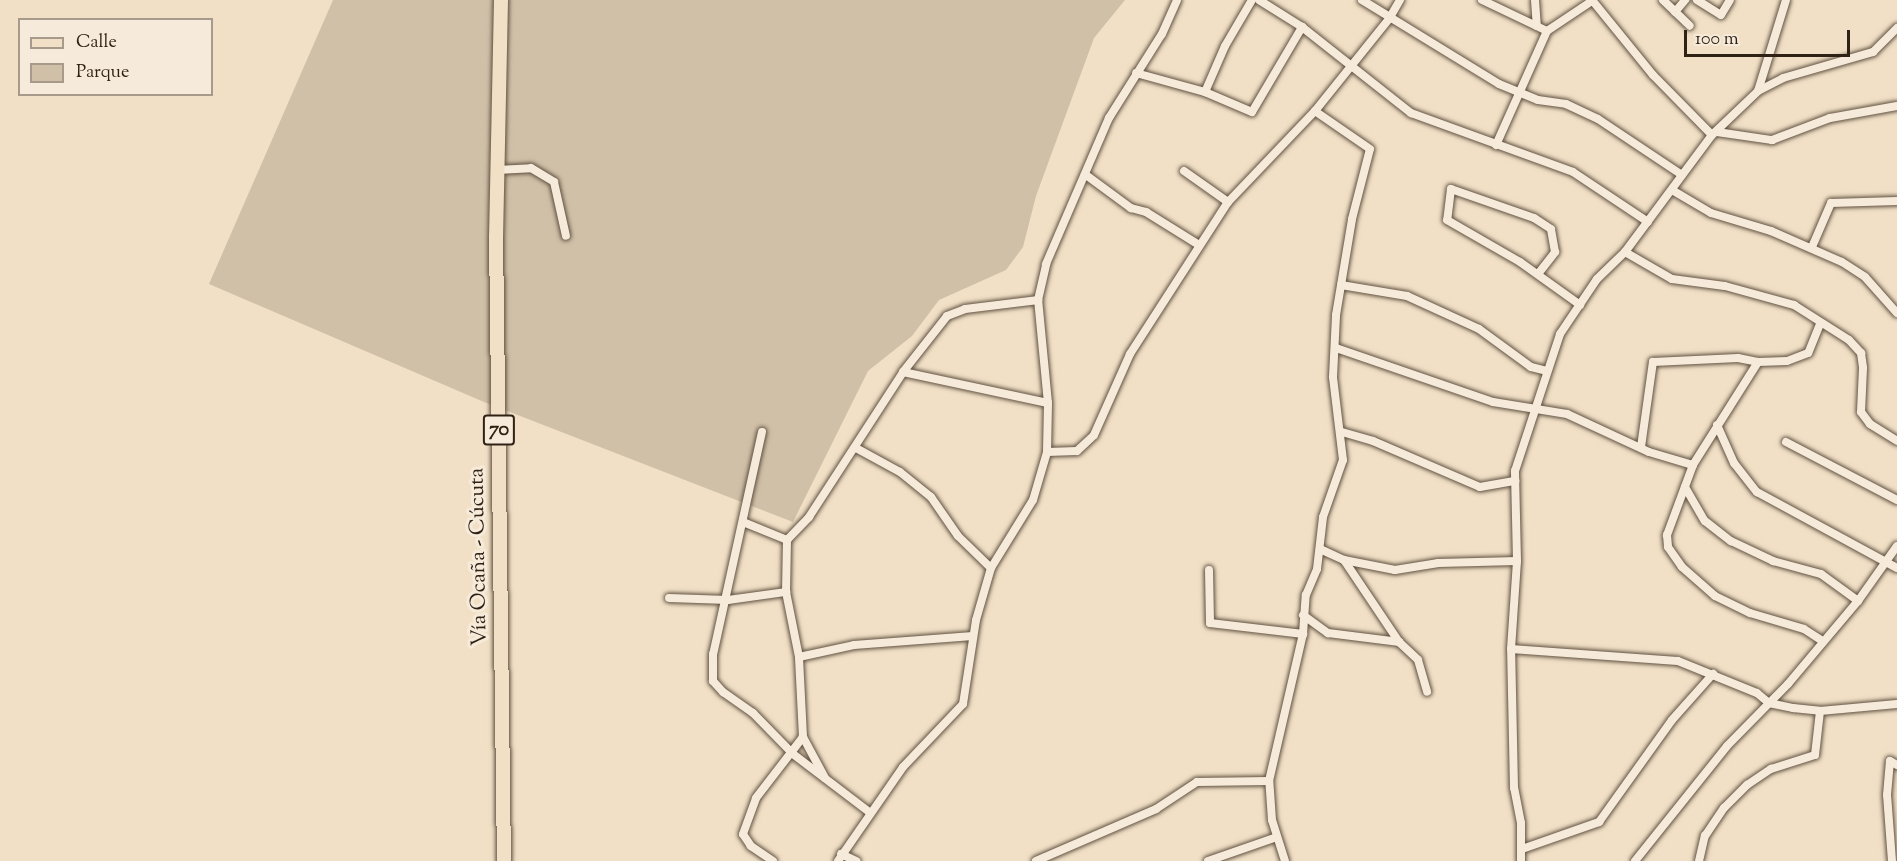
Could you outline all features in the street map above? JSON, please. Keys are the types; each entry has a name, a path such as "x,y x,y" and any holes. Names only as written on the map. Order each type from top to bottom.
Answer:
{"main road":[{"name":"Vía Ocaña - Cúcuta","path":"501,0 497,170 504,861"}],"street":[{"path":"856,861 840,857 869,812 903,767 963,704 973,636 991,568 1033,500 1047,452 1048,403 1038,300 1046,264 1086,175 1108,118 1162,34 1177,0"},
{"path":"1204,92 1225,46 1252,0"},
{"path":"1259,0 1302,27 1411,113 1573,172 1648,222"},
{"path":"1362,0 1389,19 1519,94 1566,104 1598,119 1682,175"},
{"path":"1047,452 1077,451 1094,435 1130,354 1228,202 1315,111 1389,19 1400,0"},
{"path":"1482,0 1547,31"},
{"path":"1535,0 1537,27"},
{"path":"1663,0 1690,26"},
{"path":"1676,12 1685,0"},
{"path":"1697,0 1721,15 1730,0"},
{"path":"1758,91 1785,0"},
{"path":"1496,145 1547,31 1592,1 1653,75 1715,134 1772,140 1830,118 1897,106"},
{"path":"1136,73 1204,92 1252,112 1302,27"},
{"path":"1521,861 1521,823 1514,788 1510,650 1517,561 1515,481 1560,334 1598,279 1625,252 1715,134 1758,91 1783,78 1873,52 1897,28"},
{"path":"1285,861 1277,837 1269,781 1303,634 1303,615 1320,549 1323,517 1343,460 1342,432 1333,377 1341,285 1352,219 1370,149 1315,111"},
{"path":"497,170 531,168 554,182 566,236"},
{"path":"1184,171 1228,202"},
{"path":"1086,175 1131,208 1146,212 1199,245"},
{"path":"1538,274 1555,252 1551,229 1534,218 1451,189 1447,220 1538,274 1580,305"},
{"path":"1672,190 1711,213 1812,247 1865,277 1897,313"},
{"path":"1812,247 1831,203 1897,201"},
{"path":"1625,252 1672,279 1755,293 1794,305 1820,324 1850,340 1861,353 1861,412 1870,424 1897,441"},
{"path":"1341,285 1407,296 1479,329 1532,367 1547,371"},
{"path":"825,777 803,738 798,657 786,592 788,540 809,517 856,448 903,372 947,316 965,309 1038,300"},
{"path":"1641,447 1649,368 1653,362 1717,358 1787,362 1808,353 1820,324"},
{"path":"1336,348 1493,402 1535,411 1567,414 1641,447 1693,465"},
{"path":"1758,362 1693,465 1667,535 1668,547 1686,572 1715,596 1750,613 1804,629 1821,640"},
{"path":"903,372 1048,403"},
{"path":"1717,425 1734,463 1757,492 1888,561 1897,568"},
{"path":"762,432 728,600 713,654 713,681 723,693 753,713 793,754 869,812"},
{"path":"1342,432 1480,487 1515,481"},
{"path":"1786,442 1897,500"},
{"path":"856,448 900,472 931,497 958,536 991,568"},
{"path":"1686,487 1705,521 1731,541 1773,561 1821,574 1858,601"},
{"path":"743,522 788,540"},
{"path":"1635,861 1727,746 1769,703 1821,640 1858,601 1897,546"},
{"path":"1320,549 1344,560 1395,570 1438,563 1517,561"},
{"path":"1344,560 1399,642 1418,660 1427,692"},
{"path":"1209,570 1210,623 1303,634"},
{"path":"669,598 728,600 786,592"},
{"path":"1303,615 1328,633 1399,642"},
{"path":"798,657 854,645 973,636"},
{"path":"1510,650 1648,657 1678,661 1757,693 1769,703 1820,711 1897,704"},
{"path":"1522,849 1599,822 1672,720 1713,674"},
{"path":"1699,861 1705,836 1724,808 1747,785 1772,769 1815,755 1820,711"},
{"path":"773,861 751,846 743,834 756,798 793,754 803,738"},
{"path":"1892,861 1887,795 1890,761 1897,765"},
{"path":"1036,861 1156,808 1197,782 1269,781"},
{"path":"1208,861 1277,837"}],"green space":[{"path":"333,0 1125,0 1094,38 1036,196 1023,247 1006,270 939,300 912,336 868,371 793,522 484,402 209,284"}]}
